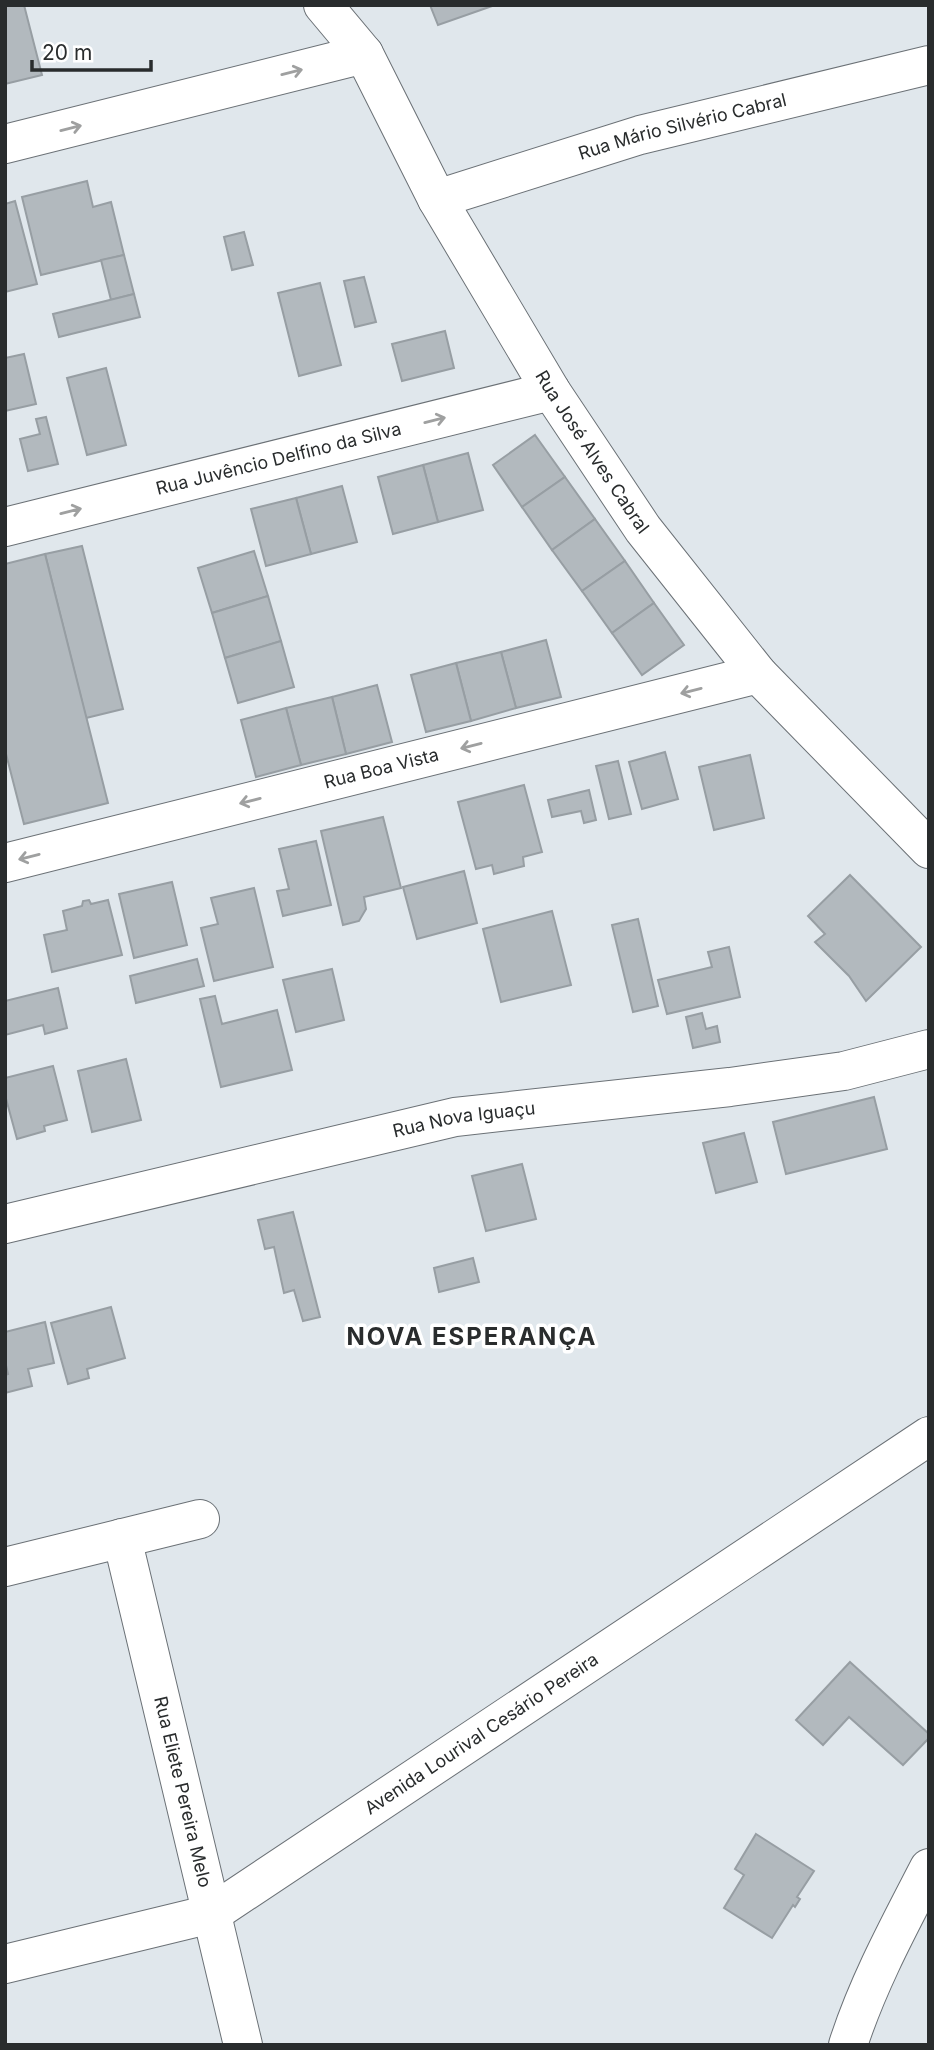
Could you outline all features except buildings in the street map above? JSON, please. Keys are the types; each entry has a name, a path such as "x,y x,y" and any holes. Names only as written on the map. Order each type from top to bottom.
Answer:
{"street":[{"name":"Rua José Alves Cabral","path":"323,5 364,54 437,199 551,391 643,529 758,674 929,849"},
{"path":"5,144 364,54"},
{"name":"Rua Mário Silvério Cabral","path":"437,199 640,135 929,65"},
{"name":"Rua Juvêncio Delfino da Silva","path":"5,527 551,391"},
{"name":"Rua Boa Vista","path":"5,863 758,674"},
{"name":"Rua Nova Iguaçu","path":"5,1224 454,1117 730,1087 844,1070 929,1049"},
{"name":"Avenida Lourival Cesário Pereira","path":"5,1965 211,1914 929,1436"},
{"path":"5,1567 200,1519"},
{"name":"Rua Eliete Pereira Melo","path":"122,1538 243,2045"},
{"path":"848,2045 891,1942 929,1868"}],"district":[{"name":"NOVA ESPERANÇA","path":"472,1337"}]}
